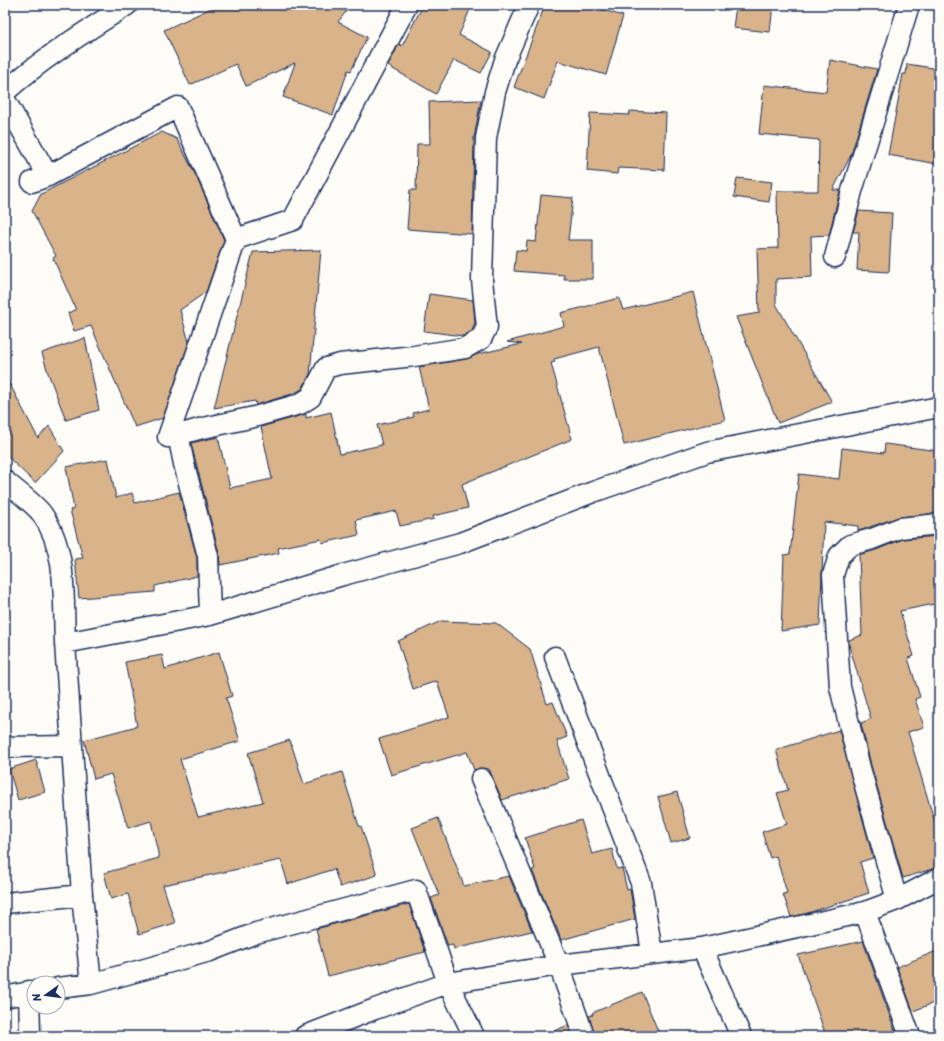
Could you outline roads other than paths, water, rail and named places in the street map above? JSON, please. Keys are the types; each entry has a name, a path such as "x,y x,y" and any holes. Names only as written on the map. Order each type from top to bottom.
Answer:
{"street":[{"path":"5,92 20,78 62,47 127,5"},
{"path":"236,239 293,220 407,5"},
{"path":"210,615 208,556 178,436 199,429 254,417 300,404 311,397 326,368 340,364 414,356 465,348 481,339 487,327 482,280 486,138 494,92 505,60 529,5"},
{"path":"835,257 852,191 909,5"},
{"path":"5,100 40,179 178,107 236,239 168,437"},
{"path":"65,643 210,615 343,575 460,543 593,492 707,452 939,406"},
{"path":"5,481 41,513 51,529 57,544 62,571 71,746 82,895 91,984"},
{"path":"896,900 860,768 840,687 833,575 839,556 850,545 872,539 900,528 939,524"},
{"path":"555,657 641,883 652,953"},
{"path":"5,746 71,746"},
{"path":"481,779 559,965 584,1036"},
{"path":"305,1036 448,983 559,965 702,948 865,912 896,900 939,878"},
{"path":"66,987 91,984 210,950 256,933 416,890 448,983 474,1036"},
{"path":"5,903 82,895"},
{"path":"865,912 910,1036"},
{"path":"702,948 741,1036"},
{"path":"5,997 26,992"},
{"path":"30,1036 31,1015"}]}
